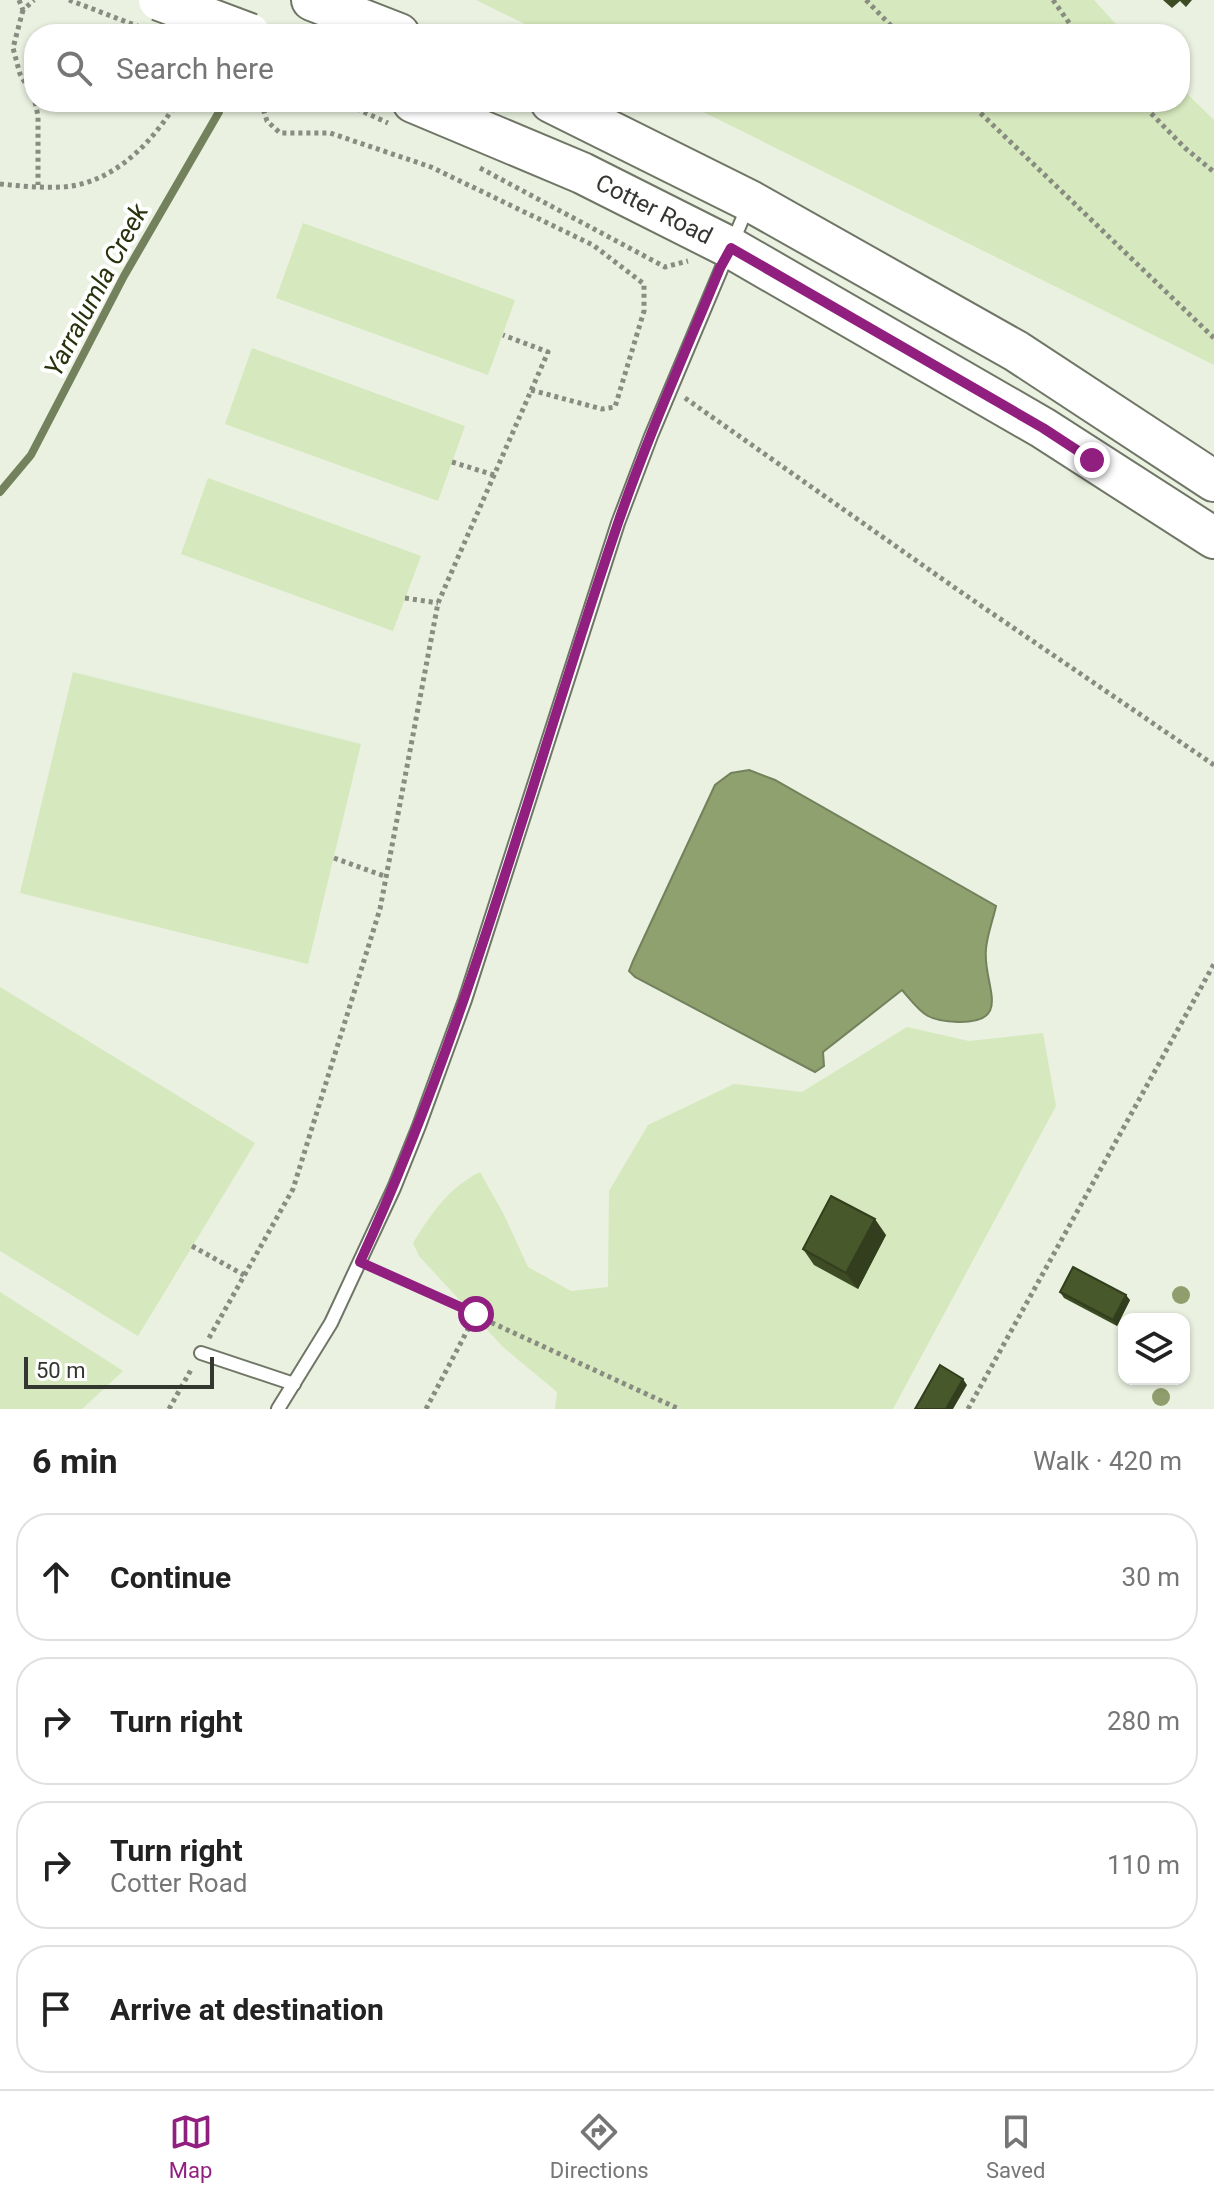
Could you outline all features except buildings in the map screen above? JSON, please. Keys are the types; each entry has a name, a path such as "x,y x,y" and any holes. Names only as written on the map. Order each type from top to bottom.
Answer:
{"main road":[{"path":"312,0 373,24"},
{"path":"155,16 197,24"},
{"name":"Cotter Road","path":"571,112 750,201 1016,351 1214,481"},
{"name":"Cotter Road","path":"404,114 582,173 731,248 1043,428 1214,538"}],"lane":[{"path":"278,1409 331,1323 419,1126 465,1000 618,523 750,201"},
{"path":"201,1353 294,1384"}],"path":[{"path":"19,0 23,10"},
{"path":"24,81 13,48 23,10 34,0"},
{"path":"69,0 155,16"},
{"path":"866,0 889,24"},
{"path":"1053,0 1070,24"},
{"path":"37,112 38,185"},
{"path":"0,184 63,187 108,173 146,144 171,112"},
{"path":"264,112 267,121 280,133 330,133 431,167 593,245 644,284 644,311 615,407 602,409 531,390"},
{"path":"979,112 1214,338"},
{"path":"1150,112 1214,172"},
{"path":"472,164 665,267 731,248"},
{"path":"169,1409 293,1189 380,909 438,603 548,352 503,335"},
{"path":"671,388 1214,765"},
{"path":"452,462 494,475"},
{"path":"405,598 438,603"},
{"path":"334,858 387,877"},
{"path":"968,1409 1214,964"},
{"path":"192,1246 244,1275"},
{"path":"360,1262 679,1409"},
{"path":"426,1409 476,1314"}],"shaded area":[{"path":"476,0 1094,0 1116,24 525,24"},
{"path":"1190,97 1214,120 1214,365 703,112 1190,112"},
{"path":"303,223 515,300 488,375 276,298"},
{"path":"252,348 465,426 438,501 225,424"},
{"path":"208,478 421,556 393,631 181,554"},
{"path":"73,672 361,744 308,964 20,893"},
{"path":"749,770 775,780 996,906 986,949 992,999 986,1016 975,1021 958,1022 931,1018 902,990 823,1052 824,1066 815,1072 635,977 629,971 715,785 731,773"},
{"path":"0,987 255,1143 138,1336 0,1251"},
{"path":"907,1027 969,1041 1043,1033 1056,1106 893,1409 555,1409 557,1392 503,1347 419,1256 413,1243 449,1194 480,1172 528,1267 571,1291 608,1287 609,1191 648,1125 734,1084 802,1092"},
{"path":"0,1292 123,1371 82,1409 0,1409"}],"waterway":[{"name":"Yarralumla Creek","path":"0,492 31,455 124,276 219,112"}],"route":[{"path":"476,1314 360,1262 419,1126 465,1000 618,523 720,268 731,248 1043,428 1092,460"}]}
